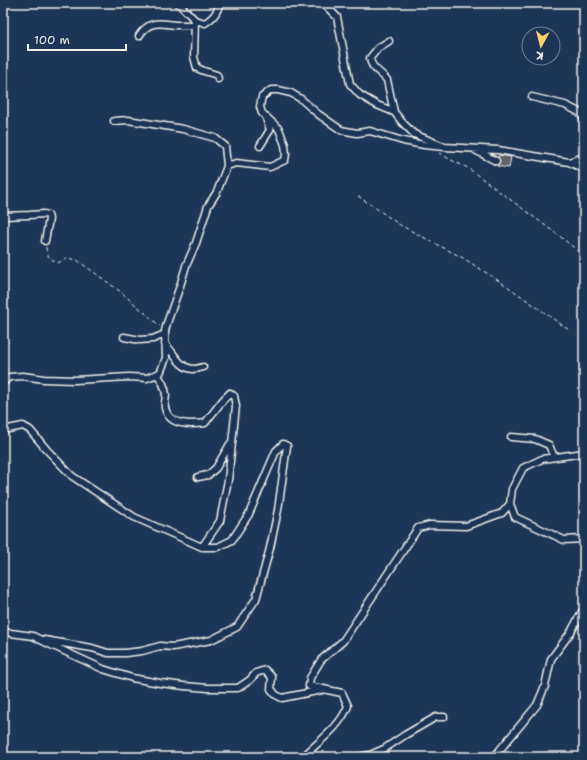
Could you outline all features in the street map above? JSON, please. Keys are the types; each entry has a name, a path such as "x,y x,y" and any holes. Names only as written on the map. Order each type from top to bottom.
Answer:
{"street":[{"path":"178,3 195,23 194,57 197,68 217,75 218,79"},
{"path":"140,36 143,29 151,24 160,22 176,25 205,23 213,18 220,3"},
{"path":"321,3 337,17 350,84 360,95 377,105 394,112"},
{"path":"389,41 378,48 370,58 375,69 387,80 394,112 414,134 445,147"},
{"path":"227,166 236,163 270,167 285,160 285,146 279,129 262,113 260,107 262,97 271,90 278,90 291,93 301,99 318,114 341,130 357,132 370,131 403,141 424,145 498,150 569,162 584,168"},
{"path":"532,97 565,105 579,112 584,119"},
{"path":"260,146 270,130 265,115"},
{"path":"3,382 8,377 23,376 44,379 75,380 129,377 147,378 160,373 166,358 165,332 186,266 196,243 208,206 217,192 227,166 225,146 215,138 176,128 128,120 114,121"},
{"path":"471,148 496,161"},
{"path":"569,162 584,157"},
{"path":"3,216 48,215 49,219 45,241"},
{"path":"124,337 140,340 153,339 165,332"},
{"path":"165,344 183,366 193,369 202,367"},
{"path":"157,374 164,384 166,395 165,407 170,418 179,423 205,423 230,393 234,396 236,406 228,480 220,521 202,547"},
{"path":"3,430 23,426 30,430 72,476 134,518 202,547 218,547 232,540 249,514 276,451 283,444 287,446 278,510 270,548 256,599 238,627 211,640 173,647 160,646 142,651 125,653 108,652 38,638"},
{"path":"511,437 535,440 549,445 554,457"},
{"path":"198,477 208,475 216,468 232,441"},
{"path":"584,453 542,459 523,468 512,489 510,504 515,517 544,531 564,540 584,539"},
{"path":"303,757 339,723 348,706 342,693 308,686 310,678 321,660 344,641 418,528 430,525 466,526 502,513 510,504"},
{"path":"494,757 537,706 545,686 551,659 572,632 584,608"},
{"path":"3,632 33,636 96,666 132,678 184,686 238,688 250,680 256,673 265,670 272,677 271,689 276,695 282,698 325,690"},
{"path":"358,757 370,755 384,749 405,734 436,717 444,717"}],"path":[{"path":"439,153 468,168 584,256"},
{"path":"358,196 400,226 463,258 507,286 570,330"},
{"path":"45,241 47,254 50,259 58,263 67,258 77,260 121,292 165,332"}],"building":[{"path":"499,155 511,157 509,168 497,166 500,161 498,157"}]}
